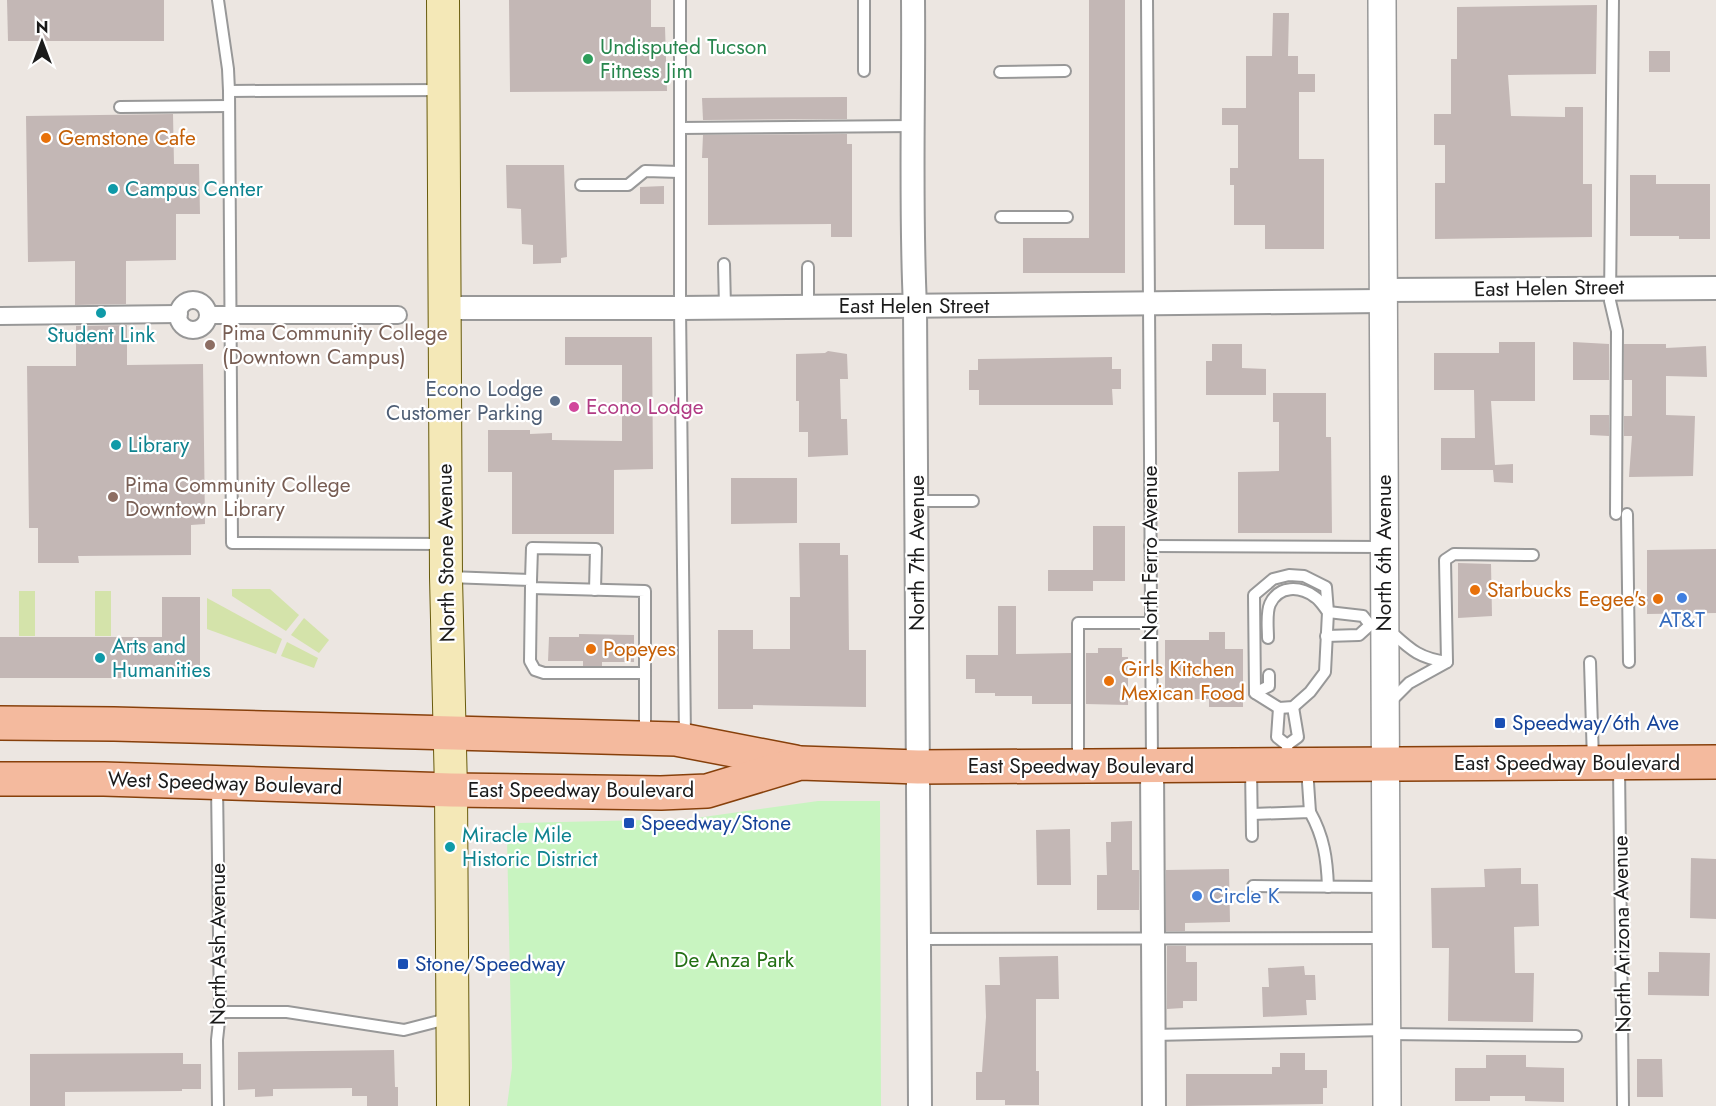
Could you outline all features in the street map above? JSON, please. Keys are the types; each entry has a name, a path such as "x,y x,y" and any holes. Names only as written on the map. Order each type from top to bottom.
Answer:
{"main road":[{"name":"North Stone Avenue","path":"443,0 446,577 451,790 453,1106"},
{"path":"0,723 645,738 700,743 800,763"},
{"name":"East Speedway Boulevard","path":"451,790 661,793 708,791 800,763 918,767 1251,765 1294,758 1385,764 1716,762"},
{"name":"West Speedway Boulevard","path":"0,779 451,790"}],"street":[{"name":"North 7th Avenue","path":"913,0 912,242 917,501 920,1106"},
{"name":"North 6th Avenue","path":"1382,0 1384,547 1377,625 1384,707 1387,1106"},
{"name":"East Helen Street","path":"445,308 1150,304 1610,287 1716,288"},
{"path":"0,316 179,314 184,327 193,330 202,327 208,315 398,315"},
{"name":"North Ferro Avenue","path":"1152,766 1154,1106"}],"lane":[{"path":"218,0 229,91 231,543 447,544"},
{"path":"680,0 680,308 700,743"},
{"path":"864,0 864,71"},
{"name":"North Ferro Avenue","path":"1148,0 1152,766"},
{"path":"1613,0 1610,301 1617,331 1629,662"},
{"path":"1000,72 1065,71"},
{"path":"229,91 444,90"},
{"path":"120,107 229,106"},
{"path":"680,128 914,126"},
{"path":"581,185 628,185 645,171 680,171"},
{"path":"1001,217 1067,217"},
{"path":"724,264 725,307"},
{"path":"808,267 808,307"},
{"path":"917,501 973,501"},
{"path":"1150,546 1384,547"},
{"path":"595,590 596,549 532,548 530,661 536,670 544,672 645,673"},
{"path":"1447,662 1445,560 1454,554 1533,555"},
{"path":"1289,575 1304,576 1326,587 1328,612 1325,672 1310,692 1293,707 1279,708 1255,693 1254,595 1273,579 1289,575"},
{"path":"446,577 595,590 645,591 645,738"},
{"path":"1268,638 1269,606 1276,595 1287,588 1299,589 1317,597 1328,612 1363,616 1416,654 1447,662"},
{"path":"1078,766 1078,623 1151,623"},
{"path":"1326,636 1359,635 1377,625"},
{"path":"1384,707 1409,683 1447,662"},
{"name":"North Arizona Avenue","path":"1590,662 1606,763 1623,1106"},
{"path":"1255,693 1269,686 1269,675"},
{"path":"1293,707 1298,737 1294,758"},
{"path":"1279,708 1277,737 1294,758 1310,812 1323,840 1327,859 1328,887"},
{"path":"1251,765 1252,836"},
{"name":"North Ash Avenue","path":"217,783 220,1012 217,1040 218,1106"},
{"path":"1252,814 1310,812"},
{"path":"1253,886 1386,887"},
{"path":"920,939 1386,938"},
{"path":"220,1012 286,1012 404,1030 452,1018"},
{"path":"1153,1035 1386,1032 1576,1036"}],"green space":[{"path":"232,589 270,589 299,615 286,631 232,596"},
{"path":"19,591 35,591 35,636 19,636"},
{"path":"95,591 111,591 111,636 95,636"},
{"path":"207,598 282,639 276,654 207,629"},
{"path":"304,618 329,640 319,653 291,635"},
{"path":"287,642 318,658 314,668 281,656"},
{"name":"De Anza Park","path":"818,801 880,801 881,1106 507,1106 512,1068 507,840 519,823 689,819"}],"building":[{"path":"7,0 164,0 164,41 8,41"},
{"name":"Undisputed Tucson Fitness Jim","path":"509,0 651,0 651,27 665,27 667,91 510,92"},
{"path":"1089,0 1125,0 1125,273 1023,273 1023,238 1089,238"},
{"path":"1597,5 1596,74 1508,75 1511,116 1565,117 1565,107 1583,107 1583,184 1592,184 1592,237 1435,239 1435,183 1445,183 1445,145 1434,145 1434,114 1451,114 1451,59 1457,59 1457,7"},
{"path":"1273,13 1289,13 1288,56 1298,56 1298,74 1315,74 1315,92 1299,92 1299,159 1324,159 1324,249 1265,249 1265,225 1234,225 1234,185 1230,185 1230,168 1238,168 1238,125 1222,125 1222,108 1246,108 1246,56 1272,56"},
{"path":"1649,51 1670,51 1670,72 1649,72"},
{"path":"847,97 847,119 703,120 702,98"},
{"name":"Campus Center","path":"173,114 174,164 199,164 200,214 176,214 176,260 126,261 126,304 75,305 75,261 28,262 26,116"},
{"path":"847,134 847,144 852,144 852,237 831,237 831,224 708,225 708,158 702,158 703,135"},
{"path":"506,165 564,165 567,257 561,258 561,263 533,264 533,245 522,244 521,209 507,208"},
{"path":"1630,175 1656,175 1656,184 1710,184 1710,239 1679,239 1679,236 1630,236"},
{"path":"664,186 664,204 640,204 640,187"},
{"name":"Library","path":"127,325 127,365 203,364 205,524 191,525 191,555 78,556 79,563 38,563 38,528 29,528 27,366 76,366 76,326"},
{"path":"565,337 652,337 653,469 614,470 614,534 512,534 512,472 488,472 488,430 530,430 530,434 552,433 552,440 622,441 622,365 565,365"},
{"path":"1499,342 1535,342 1535,401 1491,401 1495,465 1513,464 1513,483 1494,482 1493,470 1441,470 1441,438 1475,438 1474,390 1434,390 1434,353 1499,353"},
{"path":"1573,342 1609,344 1609,380 1573,380"},
{"path":"1212,344 1242,344 1242,368 1266,369 1266,395 1206,395 1206,361 1212,361"},
{"path":"1624,344 1666,344 1666,348 1706,346 1707,377 1666,376 1666,415 1695,416 1693,476 1629,477 1632,436 1624,436 1624,416 1632,416 1632,380 1624,380"},
{"path":"828,351 847,354 848,379 840,379 841,419 847,419 848,455 808,457 808,432 799,432 799,401 796,401 796,354"},
{"path":"1112,357 1112,369 1121,369 1121,389 1112,389 1113,405 979,405 979,390 969,390 969,370 978,370 978,359"},
{"path":"1273,393 1326,393 1326,437 1331,437 1332,533 1238,533 1238,472 1279,471 1279,422 1273,422"},
{"path":"1590,415 1609,415 1609,436 1590,435"},
{"path":"731,478 797,478 797,523 731,524"},
{"path":"1093,526 1125,526 1125,581 1093,581 1093,591 1048,591 1048,570 1093,570"},
{"path":"799,543 840,543 840,555 848,555 849,650 866,650 866,707 753,705 753,709 718,709 718,630 753,630 753,649 790,649 790,597 800,597"},
{"path":"1716,549 1716,613 1647,614 1647,550"},
{"name":"Starbucks","path":"1458,563 1491,564 1492,616 1458,618"},
{"name":"Arts and Humanities","path":"162,597 200,597 200,678 0,678 0,637 162,637"},
{"path":"998,606 1016,606 1016,654 1071,653 1071,704 1032,704 1032,696 995,696 995,693 975,693 975,679 966,679 966,655 998,655"},
{"path":"1209,632 1225,632 1225,649 1243,649 1243,707 1209,707 1209,699 1165,699 1165,640 1209,640"},
{"name":"Popeyes","path":"579,634 634,635 634,662 602,662 602,666 583,666 583,661 548,661 549,637 579,637"},
{"name":"Girls Kitchen Mexican Food","path":"1098,648 1122,648 1122,657 1128,657 1128,705 1086,704 1086,653 1098,653"},
{"path":"1132,821 1132,870 1139,870 1139,910 1097,910 1097,875 1107,875 1106,842 1111,842 1111,822"},
{"path":"1070,829 1071,885 1037,885 1036,830"},
{"path":"1691,858 1716,859 1716,919 1690,918"},
{"path":"1521,868 1521,884 1538,884 1539,926 1514,927 1515,973 1534,973 1533,1022 1448,1021 1449,948 1432,948 1431,888 1485,887 1484,869"},
{"name":"Circle K","path":"1229,869 1230,922 1185,923 1185,931 1166,931 1166,870"},
{"path":"1167,946 1186,946 1186,962 1197,962 1197,1001 1183,1001 1183,1008 1167,1009"},
{"path":"1659,952 1710,953 1709,996 1648,995 1648,972 1659,972"},
{"path":"1058,956 1059,999 1036,999 1036,1071 1039,1071 1039,1105 1005,1105 1005,1100 976,1100 976,1072 982,1072 986,1017 985,985 1000,985 999,957"},
{"path":"1304,966 1305,975 1315,975 1316,1000 1306,1000 1307,1015 1263,1017 1262,987 1269,987 1268,968"},
{"path":"394,1050 398,1106 367,1106 367,1096 352,1096 352,1088 273,1089 273,1096 255,1097 255,1089 238,1090 238,1052"},
{"path":"183,1053 183,1064 201,1064 201,1089 65,1092 65,1106 30,1106 30,1054"},
{"path":"1280,1053 1305,1053 1305,1070 1327,1070 1327,1088 1323,1088 1323,1104 1186,1106 1186,1074 1272,1074 1272,1067 1280,1067"},
{"path":"1486,1055 1526,1055 1526,1067 1564,1068 1564,1102 1525,1101 1525,1096 1490,1096 1490,1101 1455,1101 1455,1068 1486,1068"},
{"path":"1637,1059 1662,1059 1663,1097 1637,1097"}],"place":[{"name":"Undisputed Tucson Fitness Jim","path":"588,59"},
{"name":"Gemstone Cafe","path":"46,138"},
{"name":"Campus Center","path":"113,189"},
{"name":"Student Link","path":"101,313"},
{"name":"Pima Community College (Downtown Campus)","path":"210,345"},
{"name":"Econo Lodge Customer Parking","path":"555,401"},
{"name":"Econo Lodge","path":"574,407"},
{"name":"Library","path":"116,445"},
{"name":"Pima Community College Downtown Library","path":"113,497"},
{"name":"Starbucks","path":"1475,590"},
{"name":"AT&T","path":"1682,598"},
{"name":"Eegee's","path":"1658,599"},
{"name":"Popeyes","path":"591,649"},
{"name":"Arts and Humanities","path":"100,658"},
{"name":"Girls Kitchen Mexican Food","path":"1109,681"},
{"name":"Speedway/6th Ave","path":"1500,723"},
{"name":"Speedway/Stone","path":"629,823"},
{"name":"Miracle Mile Historic District","path":"450,847"},
{"name":"Circle K","path":"1197,896"},
{"name":"Stone/Speedway","path":"403,964"}]}
